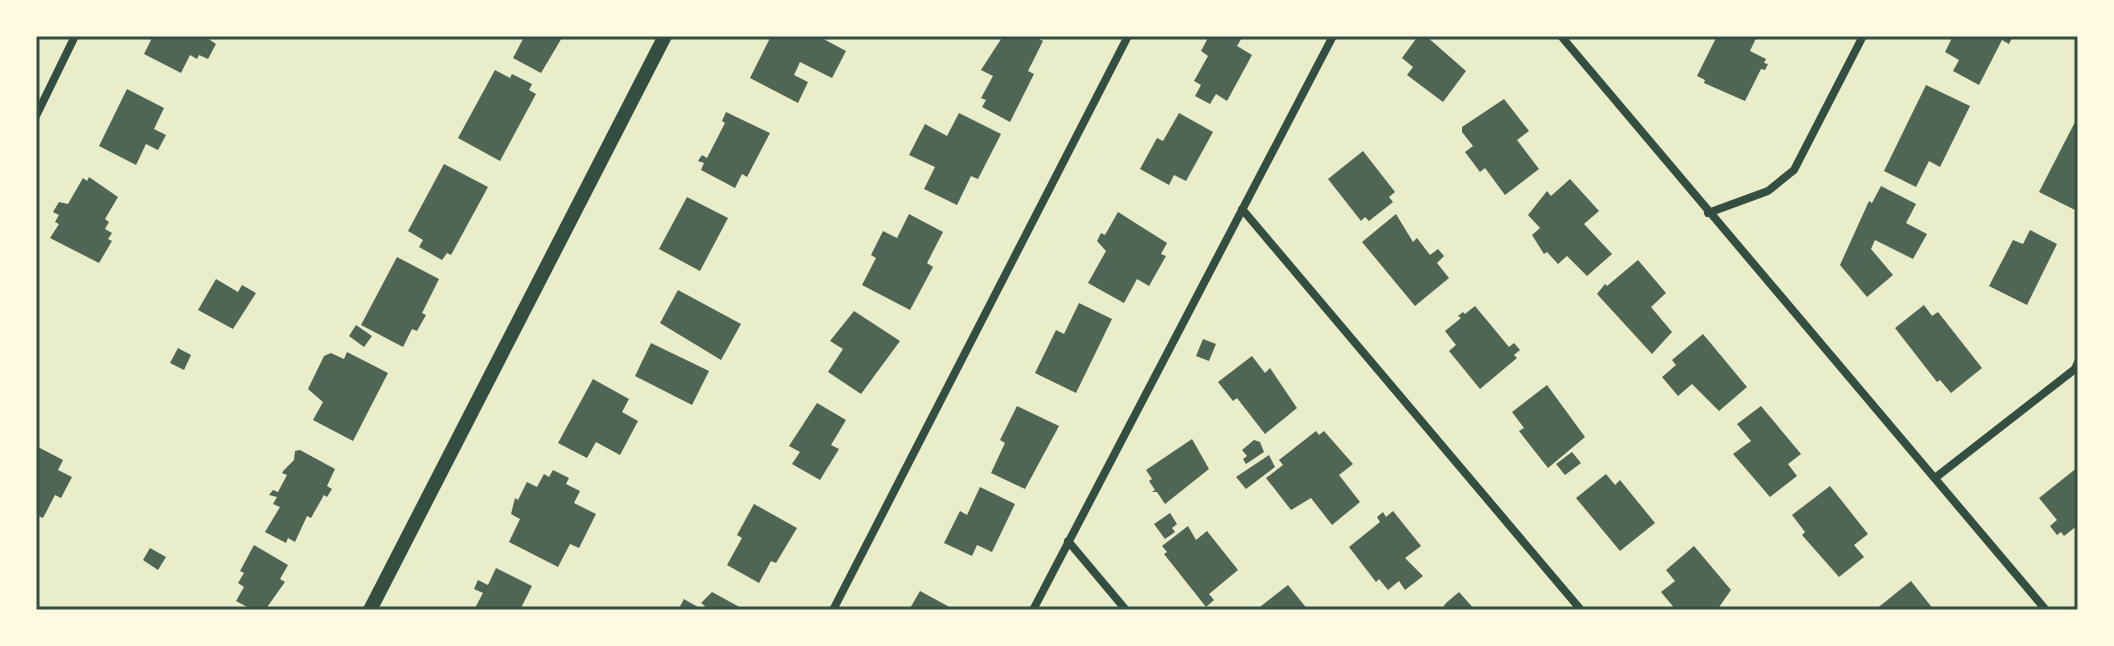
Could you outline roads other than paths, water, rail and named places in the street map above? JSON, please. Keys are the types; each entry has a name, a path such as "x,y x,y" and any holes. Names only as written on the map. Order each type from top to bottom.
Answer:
{"street":[{"path":"36,116 75,36"},
{"path":"370,610 665,36"},
{"path":"833,610 1128,36"},
{"path":"1033,610 1333,36"},
{"path":"1561,36 2046,610"},
{"path":"1708,213 1768,191 1794,170 1863,36"},
{"path":"1242,209 1581,610"},
{"path":"1935,478 2075,369 2078,362"},
{"path":"1068,541 1126,610"}]}
